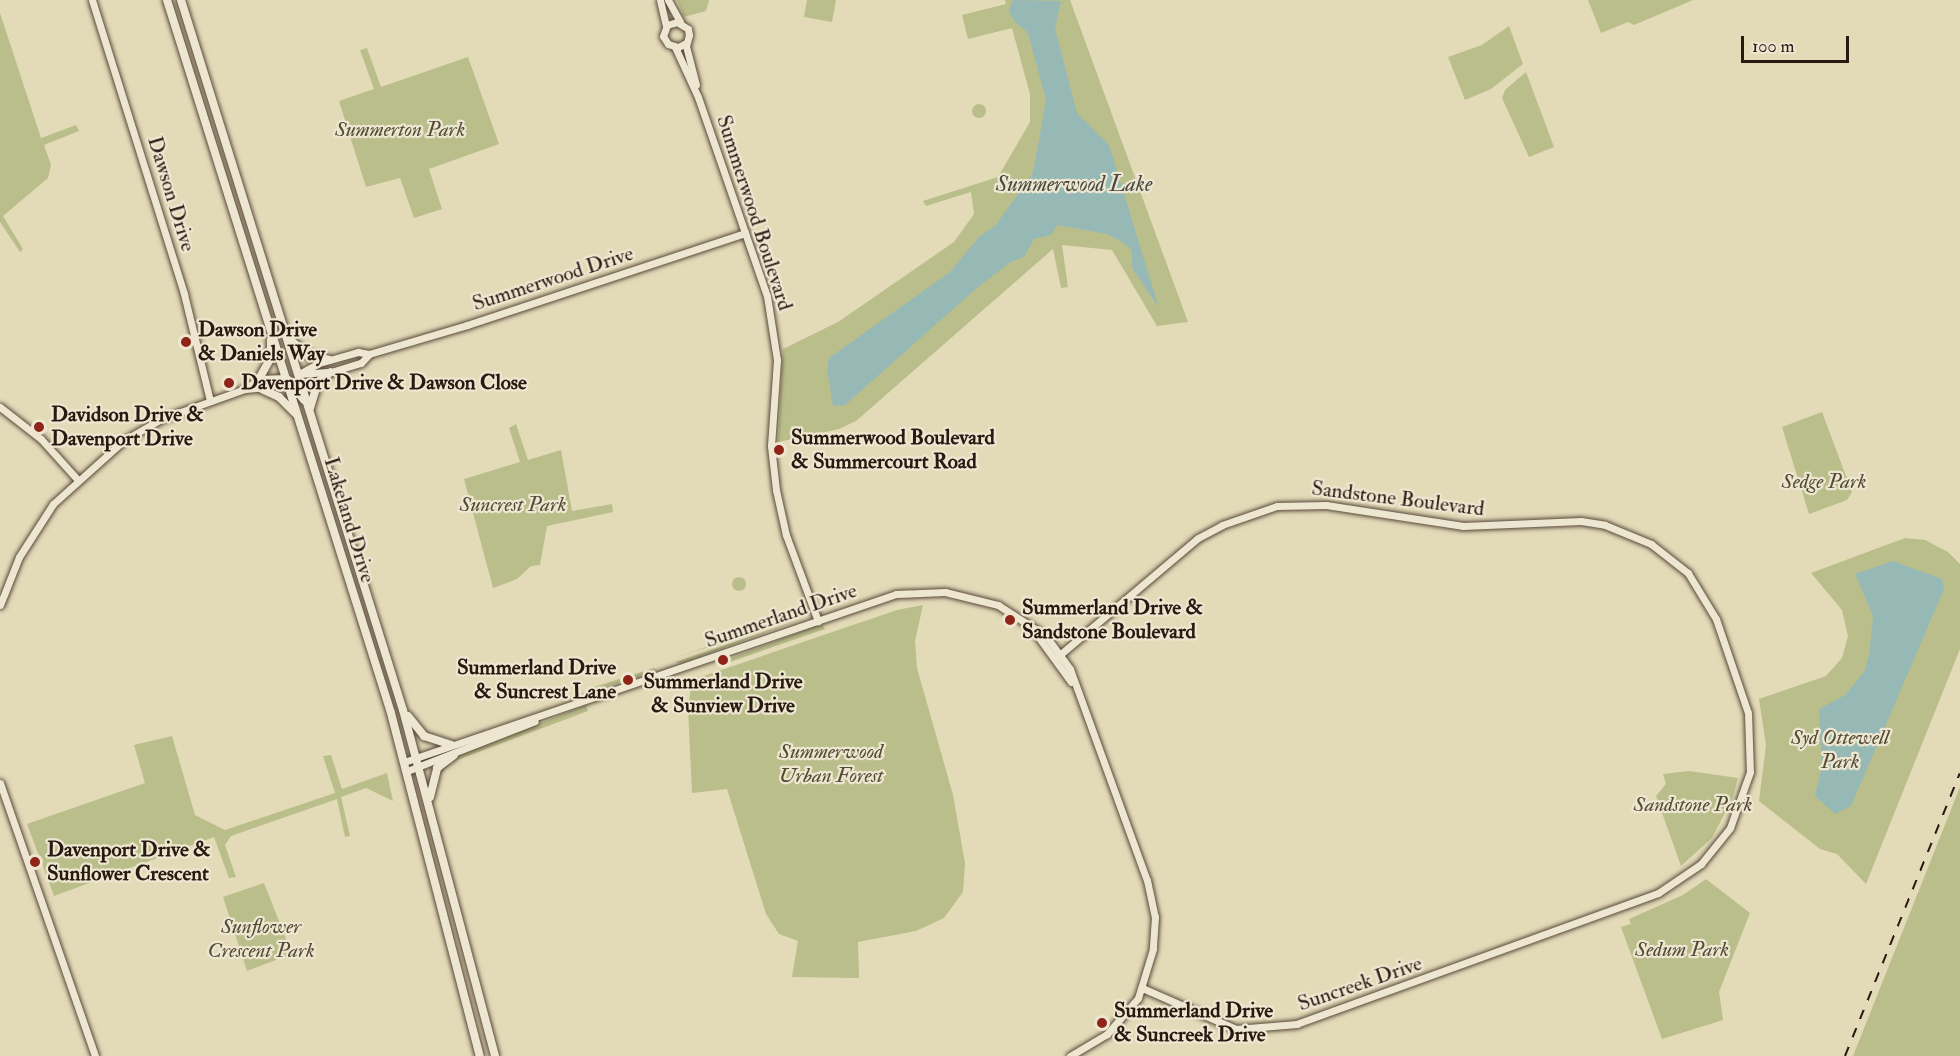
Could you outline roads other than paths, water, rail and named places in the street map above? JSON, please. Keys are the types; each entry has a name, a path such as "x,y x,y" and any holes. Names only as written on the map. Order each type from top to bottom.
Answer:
{"main road":[{"name":"Lakeland Drive","path":"166,0 407,771 480,1056"},
{"name":"Lakeland Drive","path":"181,0 420,767 495,1056"},
{"path":"259,379 271,357 270,330"},
{"path":"286,336 308,355 329,360"},
{"path":"290,346 285,378 309,409"},
{"path":"276,347 288,365 298,374 295,388 297,415"},
{"path":"309,409 318,382 332,372"},
{"path":"262,389 279,397 297,415"},
{"path":"403,710 424,736 452,745"},
{"path":"429,805 437,768 454,755"}],"street":[{"name":"Dawson Drive","path":"92,0 184,294 210,401"},
{"path":"660,0 666,26 664,39 675,47 686,43 689,32 680,22 668,0"},
{"path":"666,26 680,22"},
{"name":"Summerwood Boulevard","path":"686,43 698,97"},
{"name":"Summerwood Boulevard","path":"675,47 698,97 774,325 777,360 771,446 776,490 786,535 818,621"},
{"name":"Summerwood Drive","path":"298,374 329,360 358,352 369,354 745,233"},
{"name":"Summerwood Drive","path":"298,374 332,372 361,363 369,354"},
{"path":"245,389 262,389 285,378"},
{"path":"0,605 15,564 38,524 77,479 123,441 161,419 245,389 259,379 285,378"},
{"path":"0,407 41,439 77,479"},
{"name":"Sandstone Boulevard","path":"1058,656 1198,538 1222,525 1277,506 1326,505 1482,527 1581,521 1630,534 1668,556 1688,573 1709,605 1748,713 1750,772 1732,825 1701,864 1670,887 1487,956"},
{"name":"Summerland Drive","path":"404,762 896,594 945,592 986,601 1026,622 1058,656"},
{"path":"1058,656 1077,696 1128,831 1155,917 1153,949 1142,988 1107,1034 1083,1052 1070,1056"},
{"name":"Summerland Drive","path":"407,771 454,755 548,714"},
{"path":"0,783 95,1056"},
{"name":"Suncreek Drive","path":"1142,988 1236,1029 1257,1029 1297,1024 1487,956"}],"water":[{"name":"Summerwood Lake","path":"1013,0 1061,1 1055,29 1077,113 1109,145 1159,308 1132,268 1132,251 1124,243 1107,234 1057,225 1051,235 1034,239 1024,257 1012,261 978,287 845,405 833,406 827,369 829,358 950,272 979,237 995,226 1033,173 1046,100 1028,33 1014,21 1009,11"},
{"path":"1893,561 1942,579 1944,589 1851,806 1835,814 1815,796 1822,767 1819,709 1845,695 1864,672 1869,655 1873,616 1855,574"}],"railway":[{"path":"1845,1056 1960,773"}],"place":[{"name":"Dawson Drive & Daniels Way","path":"186,342"},
{"name":"Davenport Drive & Dawson Close","path":"229,383"},
{"name":"Davidson Drive & Davenport Drive","path":"39,427"},
{"name":"Summerwood Boulevard & Summercourt Road","path":"779,450"},
{"name":"Summerland Drive & Sandstone Boulevard","path":"1010,620"},
{"name":"Summerland Drive & Sunview Drive","path":"723,660"},
{"name":"Summerland Drive & Suncrest Lane","path":"628,680"},
{"name":"Davenport Drive & Sunflower Crescent","path":"35,862"},
{"name":"Summerland Drive & Suncreek Drive","path":"1102,1023"}],"park label":[{"name":"Summerton Park","path":"400,130"},
{"name":"Sedge Park","path":"1824,482"},
{"name":"Suncrest Park","path":"513,505"},
{"name":"Syd Ottewell Park","path":"1840,750"},
{"name":"Summerwood Urban Forest","path":"831,764"},
{"name":"Sandstone Park","path":"1693,805"},
{"name":"Sunflower Crescent Park","path":"261,939"},
{"name":"Sedum Park","path":"1682,950"}]}
